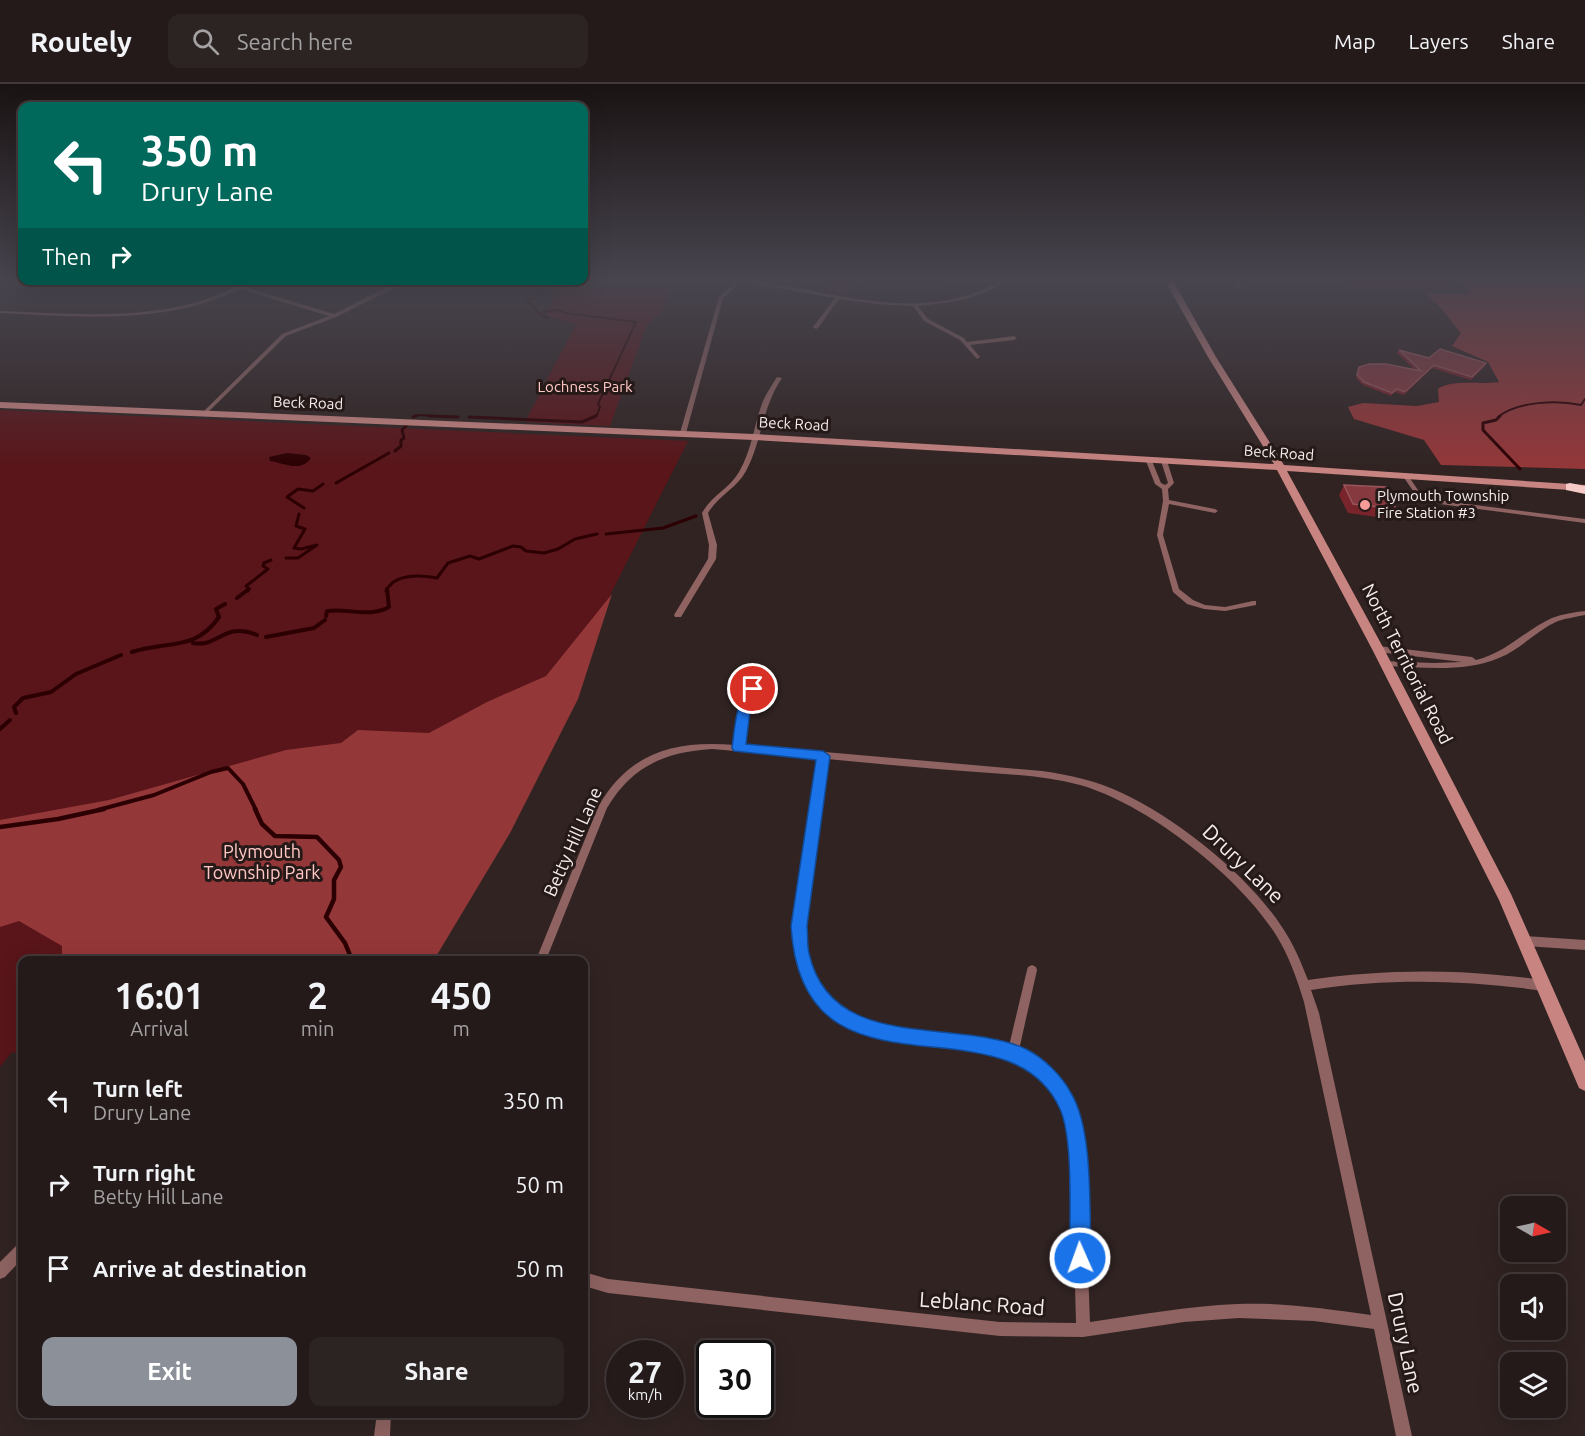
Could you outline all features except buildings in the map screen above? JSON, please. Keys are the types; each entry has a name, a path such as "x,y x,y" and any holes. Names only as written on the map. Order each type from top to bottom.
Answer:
{"highway":[{"path":"1570,487 1585,489"}],"main road":[{"name":"North Territorial Road","path":"1203,342 1281,468 1382,656 1506,899 1585,1082"},
{"name":"Beck Road","path":"0,405 683,433 1406,475 1570,487"}],"street":[{"path":"204,414 277,342"},
{"path":"683,433 708,342"},
{"path":"964,342 976,357"},
{"path":"966,344 981,342"},
{"path":"678,615 712,560 714,545 705,513 710,503 744,471 767,396 779,378"},
{"path":"1149,461 1158,484 1165,488"},
{"path":"1164,461 1171,483 1165,488"},
{"path":"1406,475 1418,494 1434,502 1585,521"},
{"path":"1165,488 1166,501 1160,541 1174,587 1179,594 1197,605 1214,608 1225,609 1252,603"},
{"path":"1166,501 1215,511"},
{"path":"1382,656 1452,666 1483,661 1510,650 1556,617 1585,613"},
{"path":"1382,656 1483,661"},
{"path":"739,748 743,711 753,689"},
{"name":"Betty Hill Lane","path":"543,956 603,807 612,790 623,778 651,759 681,748 705,746 739,748"},
{"name":"Drury Lane","path":"739,748 1064,778 1095,786 1122,796 1166,822 1209,857 1249,895 1282,937 1305,986 1404,1436"},
{"path":"823,756 799,938 805,969 821,997 834,1010 865,1028 1013,1052 1032,1062 1051,1079 1065,1100 1073,1119 1077,1139 1083,1330"},
{"path":"1525,941 1585,945"},
{"path":"1013,1052 1032,970"},
{"path":"1305,986 1358,978 1421,975 1479,977 1544,986"},
{"path":"0,1272 18,1254"},
{"name":"Leblanc Road","path":"588,1280 608,1286 989,1328 1083,1330 1184,1315 1239,1311 1314,1314 1379,1323"},
{"path":"382,1436 384,1418"}],"green space":[{"name":"Lochness Park","path":"567,342 641,342 610,426 525,422"},
{"path":"1455,342 1585,342 1585,469 1441,465 1424,440 1354,419 1348,407 1363,403 1417,406 1439,402 1438,389 1444,386 1459,383 1499,382 1488,362 1452,346"},
{"path":"0,410 688,441 428,956 18,956 18,1053 12,1052 0,1067"},
{"name":"Plymouth Township Park","path":"612,594 578,699 510,833 436,956 62,956 62,946 19,921 0,927 0,820 109,800 286,750 341,743 358,730 429,733 487,702 546,676"}],"shaded area":[{"path":"287,453 306,455 311,458 307,463 297,466 270,461 269,457"}],"waterway":[{"path":"593,417 597,415 600,407 598,404 627,342"},
{"path":"1498,417 1527,405 1550,402 1581,405 1585,399"},
{"path":"416,416 413,417 417,415 458,417 429,416"},
{"path":"469,417 582,422 596,416"},
{"path":"1500,416 1496,420 1483,423 1483,430 1520,469"},
{"path":"395,451 401,446 401,440 404,438 402,430 407,425"},
{"path":"336,483 389,453"},
{"path":"304,508 287,497 298,489 313,491 323,484"},
{"path":"286,558 298,558 317,545 301,549 294,548 305,529 296,526 299,514"},
{"path":"606,534 663,528 696,516"},
{"path":"387,589 395,581 402,578 416,576 437,578 448,563 470,556 479,559 513,546 521,547 526,551 544,553 558,549 575,539 597,534"},
{"path":"249,589 246,586 268,569 263,566 271,560"},
{"path":"237,598 249,589"},
{"path":"326,616 327,611 374,612 389,607 387,589"},
{"path":"132,652 180,643 200,636 219,617 216,609 225,604"},
{"path":"266,637 314,628 325,620"},
{"path":"193,643 202,644 237,631 257,635"},
{"path":"16,713 14,707 23,698 51,692 76,674 121,655"},
{"path":"0,729 10,720"},
{"path":"98,810 154,795 211,772 228,768 243,784 256,810"},
{"path":"0,827 58,819 104,809"},
{"path":"255,809 262,824 275,836 317,837 339,860 341,867 334,880 334,899 326,917 345,943 350,956"}],"place":[{"name":"Plymouth Township Fire Station #3","path":"1365,505"}],"route":[{"path":"753,689 743,711 739,748 823,756 799,926 801,953 810,980 821,997 850,1022 885,1033 1013,1052 1032,1062 1051,1079 1065,1100 1073,1119 1077,1139 1080,1258"}]}
